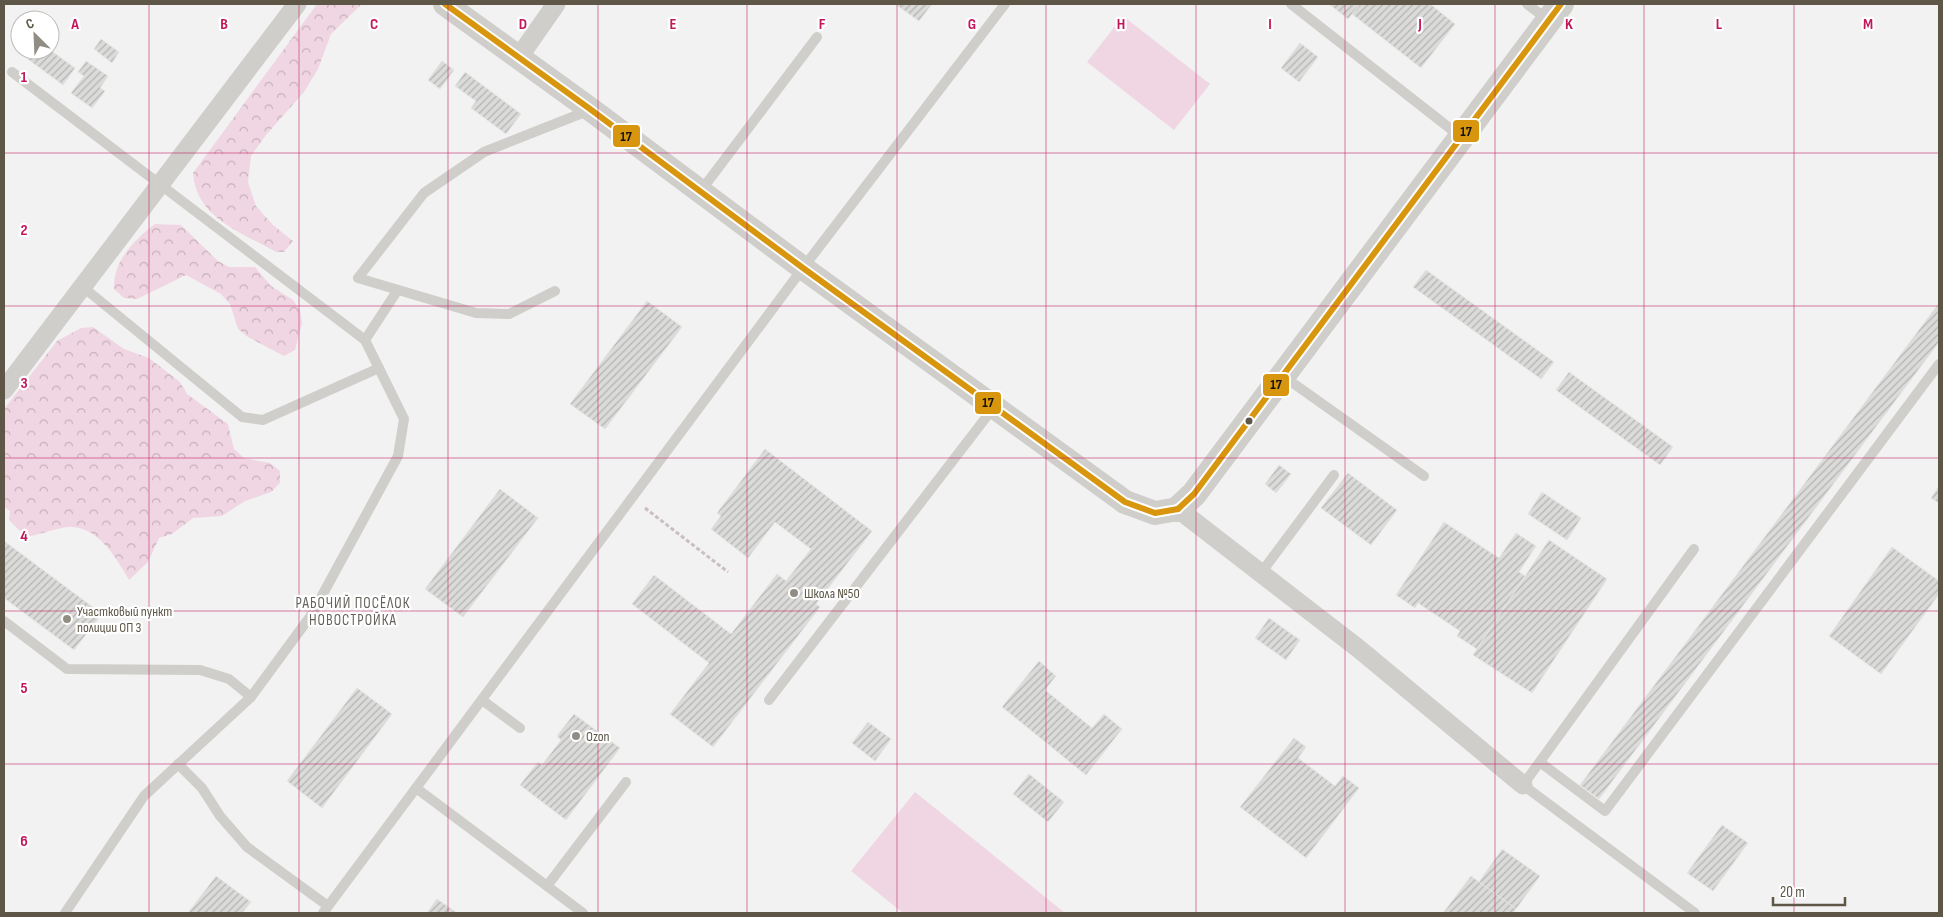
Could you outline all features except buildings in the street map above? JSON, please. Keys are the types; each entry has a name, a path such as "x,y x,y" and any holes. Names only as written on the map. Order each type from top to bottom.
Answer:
{"main road":[{"path":"1178,509 1194,494 1555,12"}],"street":[{"path":"4,390 297,4"},
{"path":"445,4 1125,502 1155,513 1178,509 1359,649 1523,785"},
{"path":"519,57 556,4"}],"lane":[{"path":"178,764 202,788 220,816 247,847 325,910 803,268 1005,4"},
{"path":"1291,4 1461,137"},
{"path":"1527,4 1555,12"},
{"path":"700,192 817,36"},
{"path":"12,72 365,340 404,419 398,456 312,614 251,697 144,796 65,913"},
{"path":"555,291 509,314 476,313 358,278 424,193 484,152 590,109"},
{"path":"83,287 242,417 263,420 379,368"},
{"path":"365,340 397,291"},
{"path":"1541,763 1605,811 1939,364"},
{"path":"1283,376 1424,476"},
{"path":"769,700 994,406"},
{"path":"1261,573 1334,475"},
{"path":"1694,550 1541,763 1523,785 1695,913"},
{"path":"4,621 67,669 200,670 229,679 251,697"},
{"path":"482,700 520,728"},
{"path":"546,886 626,782"},
{"path":"416,788 583,913"}],"path":[{"path":"632,499 728,572"}],"green space":[{"path":"317,4 362,4 331,34 318,69 304,92 266,135 251,156 248,182 256,206 273,225 293,241 284,252 276,252 235,230 211,212 202,202 196,188 193,173"},
{"path":"1123,16 1210,84 1174,130 1087,62"},
{"path":"155,224 181,225 218,261 229,267 255,267 271,286 293,300 300,310 302,323 295,350 284,356 248,337 238,329 230,304 221,294 186,275 137,299 124,298 114,289 117,269 126,252 139,237"},
{"path":"93,327 124,349 149,358 180,382 187,394 228,424 234,449 244,458 270,463 280,471 280,483 271,492 245,501 222,516 193,518 172,534 159,538 148,562 129,580 113,554 91,533 82,529 68,527 30,536 19,530 9,520 10,511 4,507 4,409 57,341 81,328"},
{"path":"915,792 1065,913 903,913 851,871"}],"transit line":[{"name":"17","path":"445,4 1125,502 1155,513 1178,509"},
{"name":"17","path":"1178,509 1194,494 1561,4"}],"place":[{"name":"Школа №50","path":"794,593"},
{"name":"Участковый пункт полиции ОП 3","path":"67,619"},
{"name":"Ozon","path":"576,736"}],"district":[{"name":"РАБОЧИЙ ПОСЁЛОК НОВОСТРОЙКА","path":"353,612"}]}
